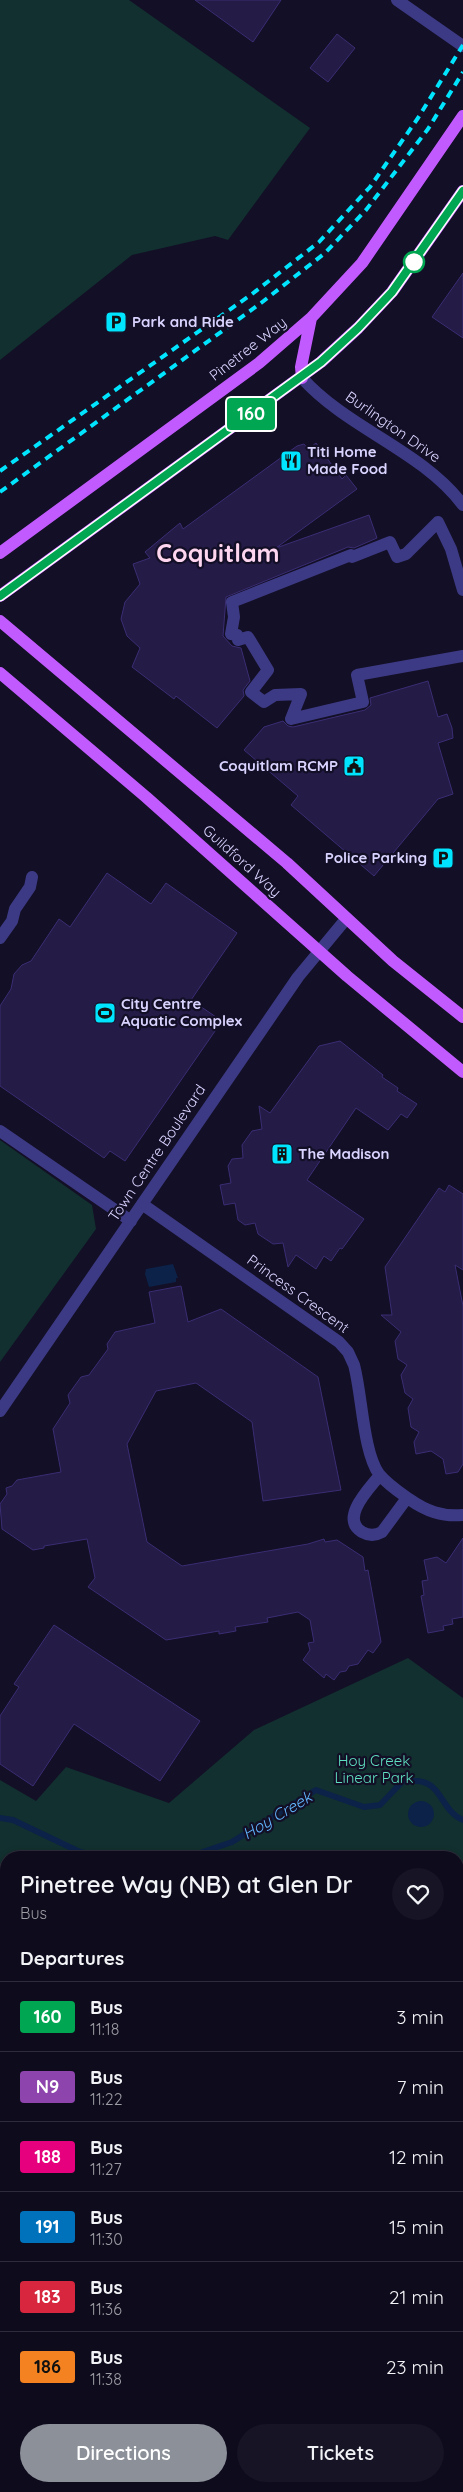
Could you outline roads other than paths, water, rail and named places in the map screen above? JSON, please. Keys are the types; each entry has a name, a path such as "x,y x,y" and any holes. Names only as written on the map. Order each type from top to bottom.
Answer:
{"main road":[{"name":"Pinetree Way","path":"0,553 260,363 311,318 339,290 367,256 463,116"},
{"path":"0,596 302,378 341,345 392,292 463,191"},
{"path":"302,378 301,367 311,318"},
{"name":"Guildford Way","path":"0,621 287,863 393,961 463,1017"},
{"name":"Guildford Way","path":"0,673 146,797 319,950 463,1072"}],"street":[{"path":"397,0 463,46"},
{"name":"Burlington Drive","path":"302,378 320,396 438,478 463,505"},
{"path":"463,590 453,554 438,522 406,554 397,557 390,542 352,557 351,554 232,602 234,617 231,634 237,635 238,640 248,637 268,670 251,692 264,702 276,695 301,694 292,719 363,702 357,675 463,656"},
{"path":"0,938 30,887 32,877"},
{"name":"Town Centre Boulevard","path":"0,1411 298,977 346,919"},
{"path":"0,1131 131,1221"},
{"name":"Princess Crescent","path":"142,1204 322,1328 345,1348 356,1372 370,1452 380,1475 407,1498 435,1514 463,1515"},
{"path":"380,1475 354,1511 353,1519 358,1529 369,1535 382,1532 407,1498"}],"water":[{"path":"173,1264 178,1278 176,1278 176,1282 149,1287 145,1274 146,1269"},
{"path":"421,1801 430,1805 434,1814 430,1823 421,1827 412,1823 408,1814 412,1805"}],"waterway":[{"name":"Hoy Creek","path":"206,1851 232,1842 316,1790 364,1807 380,1805 403,1781 421,1781 434,1789 451,1811 463,1820"},
{"name":"Hoy Creek","path":"0,1818 13,1820 78,1851"}],"railway":[{"path":"0,471 252,294 319,242 370,187 418,118 463,45"},
{"path":"0,492 261,303 325,253 366,210 428,129 463,72"}],"place":[{"name":"Park and Ride","path":"116,322"},
{"name":"Titi Home Made Food","path":"291,461"},
{"name":"Coquitlam RCMP","path":"354,766"},
{"name":"Police Parking","path":"443,858"},
{"name":"City Centre Aquatic Complex","path":"105,1013"},
{"name":"The Madison","path":"282,1154"}],"district":[{"name":"Coquitlam","path":"218,553"}],"park label":[{"name":"Hoy Creek Linear Park","path":"374,1770"}]}
